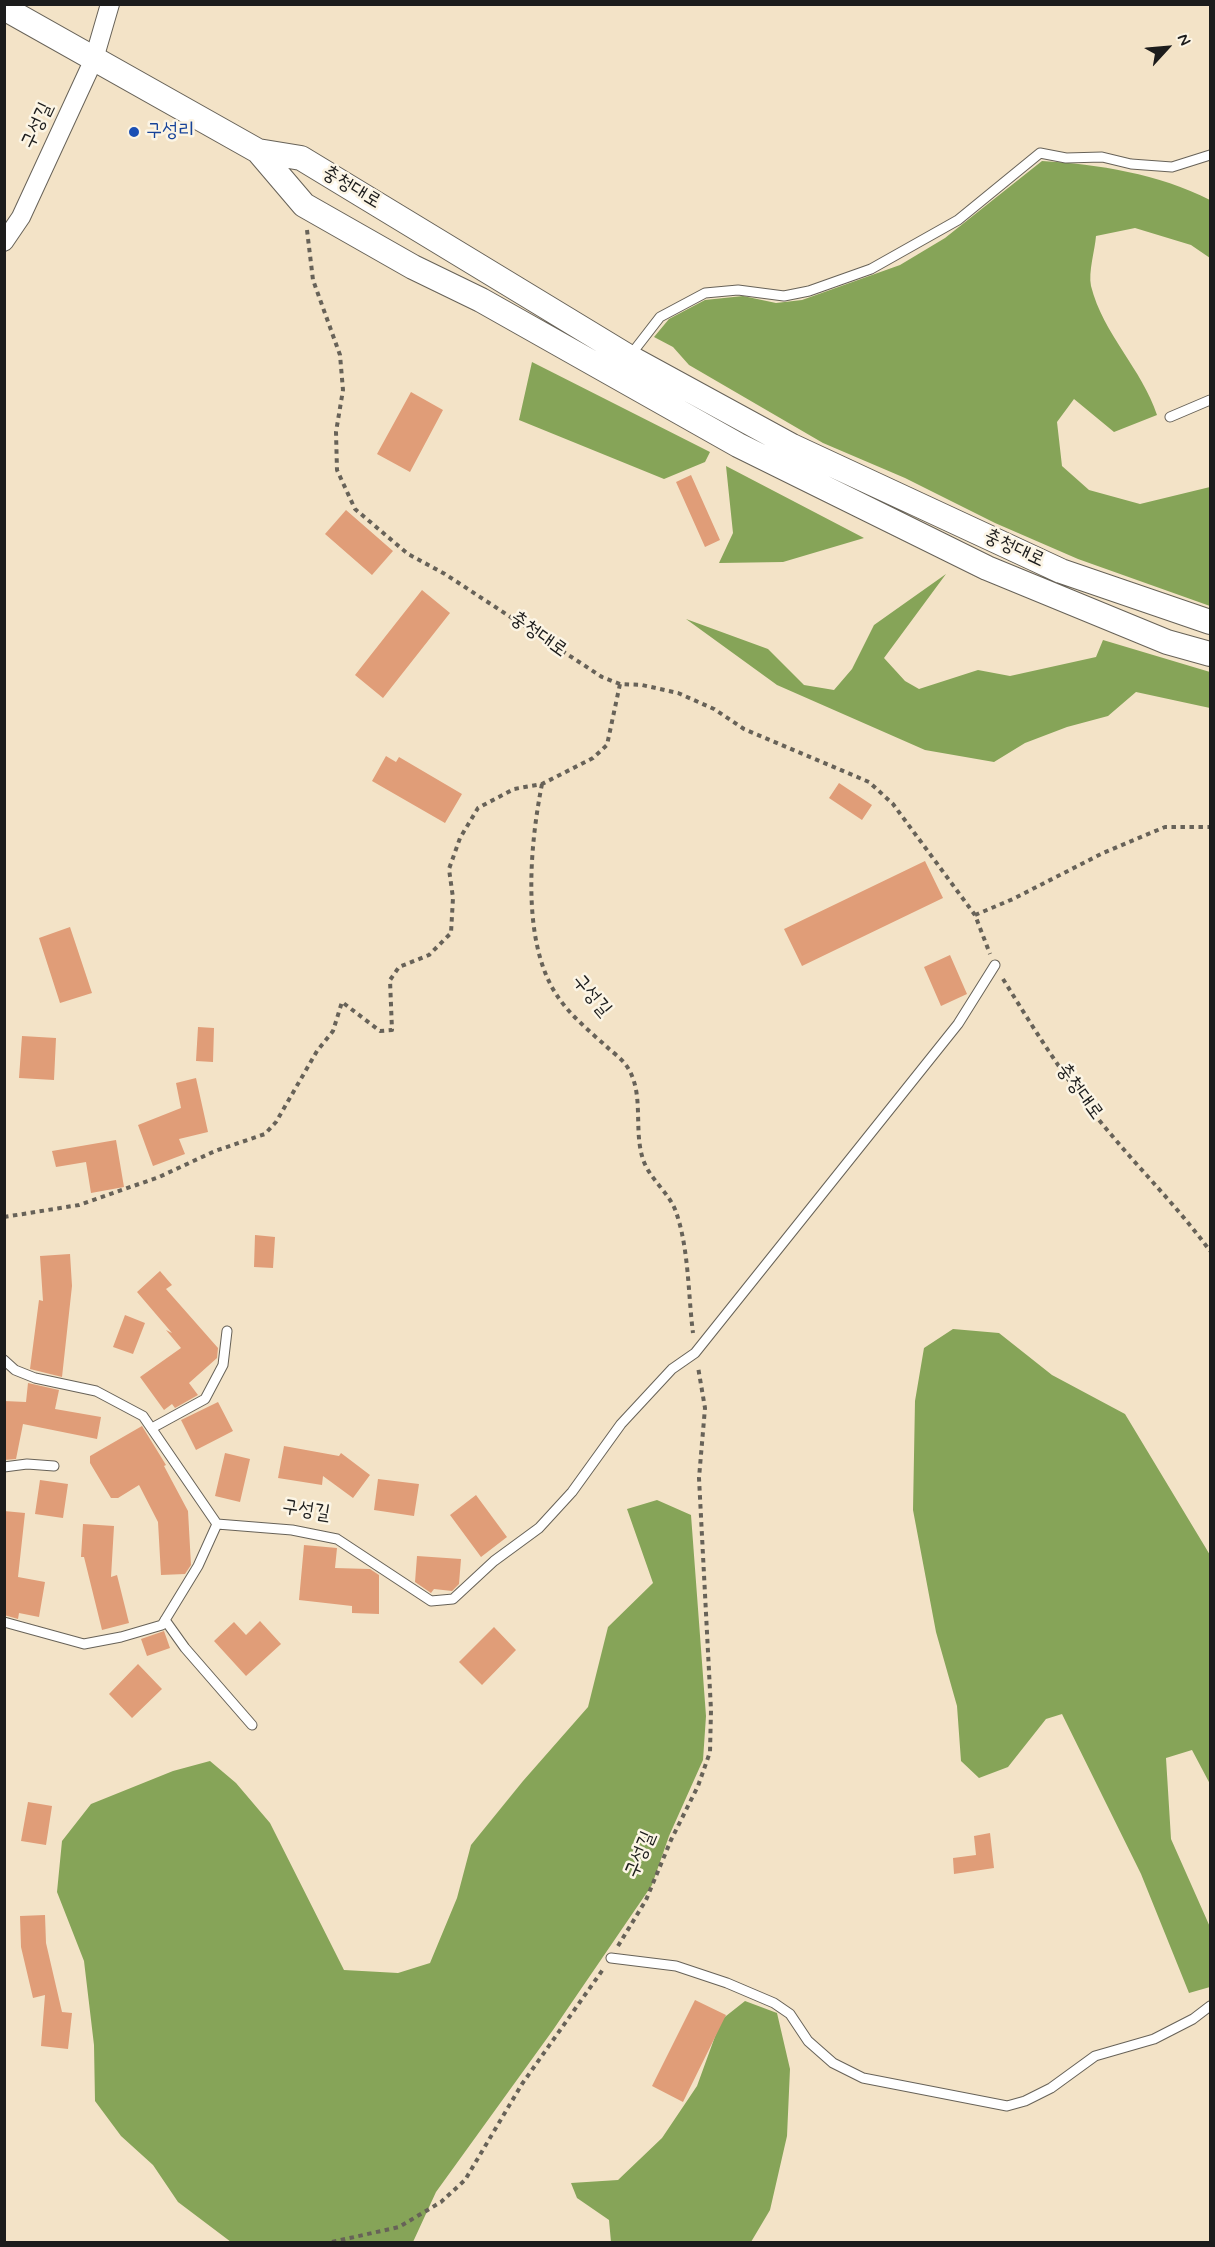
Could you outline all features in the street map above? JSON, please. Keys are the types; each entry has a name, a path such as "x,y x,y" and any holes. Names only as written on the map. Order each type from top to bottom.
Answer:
{"main road":[{"name":"충청대로","path":"4,8 258,151 301,158 630,357 792,446 1061,571 1210,622"},
{"name":"충청대로","path":"258,151 304,205 413,267 481,300 749,451 987,568 1167,642 1210,654"}],"street":[{"name":"구성길","path":"4,242 21,217 94,59 110,4"}],"lane":[{"path":"630,357 660,317 705,293 738,290 784,296 809,291 871,269 958,220 1040,153 1066,158 1101,157 1131,164 1172,167 1210,155"},
{"path":"1170,417 1210,400"},
{"name":"구성길","path":"217,1524 292,1530 337,1539 430,1601 453,1599 494,1561 539,1528 572,1492 621,1424 672,1369 695,1353 958,1024 995,965"},
{"path":"152,1428 205,1399 223,1365 227,1331"},
{"path":"4,1360 15,1370 35,1378 96,1391 143,1416 217,1524 198,1566 162,1625 121,1637 84,1644 4,1622"},
{"path":"4,1467 27,1464 54,1466"},
{"path":"165,1620 185,1648 252,1725"},
{"path":"611,1958 676,1966 728,1983 774,2003 790,2014 808,2041 833,2063 864,2078 1007,2106 1025,2101 1051,2088 1095,2056 1154,2039 1193,2019 1210,2006"}],"path":[{"name":"충청대로","path":"304,205 313,280 340,355 343,390 336,432 337,470 355,509 408,554 495,606 574,660 620,684 642,685 678,693 714,709 744,729 869,782 893,804 975,915 995,965 1071,1083 1103,1126 1192,1226 1210,1251"},
{"path":"4,1217 79,1205 159,1177 215,1151 265,1134 276,1122 317,1051 333,1031 342,1002 380,1031 393,1030 390,980 399,967 429,955 451,933 453,898 449,869 460,838 478,808 514,789 542,784 593,758 607,745 620,684"},
{"name":"구성길","path":"332,2242 399,2227 441,2202 465,2180 522,2084 611,1958 646,1900 671,1840 698,1786 710,1752 711,1710 699,1478 705,1408 695,1353 682,1238 675,1209 645,1163 637,1131 638,1102 626,1066 586,1028 555,993 542,959 532,916 532,847 542,784"},
{"path":"975,915 1013,899 1103,853 1165,827 1210,827"}],"green space":[{"path":"1042,161 1128,172 1170,183 1210,200 1210,258 1191,245 1135,228 1096,236 1091,286 1104,320 1142,382 1157,415 1114,432 1074,399 1057,422 1062,466 1089,490 1140,504 1210,487 1210,606 1078,559 995,523 905,478 823,443 689,365 673,347 654,337 669,319 705,300 743,296 776,303 802,300 900,265 945,238"},
{"path":"532,362 710,452 705,462 664,479 519,420"},
{"path":"726,466 864,538 783,562 719,563 733,533"},
{"path":"946,574 884,658 905,681 919,689 978,670 1010,676 1096,657 1103,640 1210,672 1210,708 1136,692 1108,716 1067,727 1025,743 994,762 925,750 777,685 686,619 768,649 804,685 834,690 852,669 874,625"},
{"path":"953,1329 999,1333 1052,1375 1125,1414 1210,1555 1210,1784 1192,1750 1166,1758 1171,1839 1210,1927 1210,1987 1189,1993 1141,1874 1062,1714 1046,1719 1008,1767 979,1778 961,1761 957,1706 936,1632 913,1510 915,1401 924,1348"},
{"path":"657,1500 691,1515 706,1716 703,1760 669,1836 652,1885 553,2030 436,2192 413,2242 231,2242 178,2202 153,2165 121,2136 95,2101 94,2045 84,1961 57,1892 62,1841 91,1804 173,1771 210,1761 236,1783 270,1823 344,1970 398,1973 430,1963 457,1898 471,1845 588,1707 608,1627 653,1583 627,1509"},
{"path":"745,2001 777,2013 790,2069 787,2136 770,2210 751,2242 611,2242 609,2220 577,2198 571,2183 618,2180 662,2138 697,2086 721,2020"}],"building":[{"path":"411,392 443,410 410,472 377,454"},
{"path":"691,475 720,540 705,547 676,482"},
{"path":"346,510 393,551 372,575 325,534"},
{"path":"422,590 450,613 383,698 355,675"},
{"path":"386,756 396,762 399,757 462,794 445,823 372,781"},
{"path":"839,783 872,805 862,820 829,798"},
{"path":"925,861 943,898 802,966 784,929"},
{"path":"70,927 92,993 60,1003 39,938"},
{"path":"950,955 967,994 941,1006 924,967"},
{"path":"198,1027 214,1028 213,1062 196,1061"},
{"path":"22,1036 56,1038 54,1080 19,1078"},
{"path":"196,1078 208,1132 179,1139 185,1154 153,1166 138,1125 181,1108 176,1083"},
{"path":"116,1140 124,1187 91,1193 86,1162 56,1167 52,1151"},
{"path":"255,1235 275,1237 273,1268 254,1267"},
{"path":"70,1254 72,1286 62,1377 30,1369 39,1300 43,1301 40,1256"},
{"path":"160,1271 172,1285 166,1289 218,1348 217,1358 189,1383 198,1395 175,1408 172,1404 164,1410 140,1377 181,1348 166,1330 172,1333 137,1292"},
{"path":"125,1315 145,1323 133,1354 113,1347"},
{"path":"28,1383 59,1390 55,1409 101,1417 97,1439 23,1424 16,1459 4,1460 4,1401 26,1402"},
{"path":"218,1402 233,1431 196,1450 181,1420"},
{"path":"142,1426 166,1465 164,1466 188,1511 191,1565 185,1574 161,1575 158,1522 139,1485 118,1498 111,1498 90,1463 90,1456"},
{"path":"284,1446 339,1456 341,1453 370,1475 353,1498 323,1476 322,1485 278,1478"},
{"path":"225,1453 250,1459 240,1502 215,1496"},
{"path":"378,1479 419,1484 414,1516 374,1510"},
{"path":"40,1480 68,1484 63,1518 35,1514"},
{"path":"476,1495 507,1537 481,1557 450,1515"},
{"path":"4,1511 25,1513 18,1577 45,1582 39,1617 19,1613 18,1619 4,1615"},
{"path":"83,1524 114,1526 111,1577 117,1575 129,1623 102,1630 84,1557 81,1557"},
{"path":"304,1545 337,1548 335,1568 370,1569 379,1575 379,1614 352,1613 352,1606 299,1600"},
{"path":"417,1556 461,1559 459,1584 452,1591 434,1589 431,1593 415,1582"},
{"path":"260,1621 281,1644 246,1676 214,1641 234,1622 246,1635"},
{"path":"494,1627 516,1650 482,1685 459,1662"},
{"path":"164,1631 170,1648 147,1656 141,1639"},
{"path":"138,1664 162,1689 132,1718 109,1694"},
{"path":"28,1802 52,1806 46,1845 21,1841"},
{"path":"990,1833 994,1868 954,1874 953,1858 976,1855 974,1836"},
{"path":"45,1915 46,1943 62,2012 72,2013 68,2049 41,2046 45,1995 33,1998 21,1947 20,1916"},
{"path":"695,2000 726,2015 683,2102 652,2086"}],"place":[{"name":"구성리","path":"134,132"}]}
